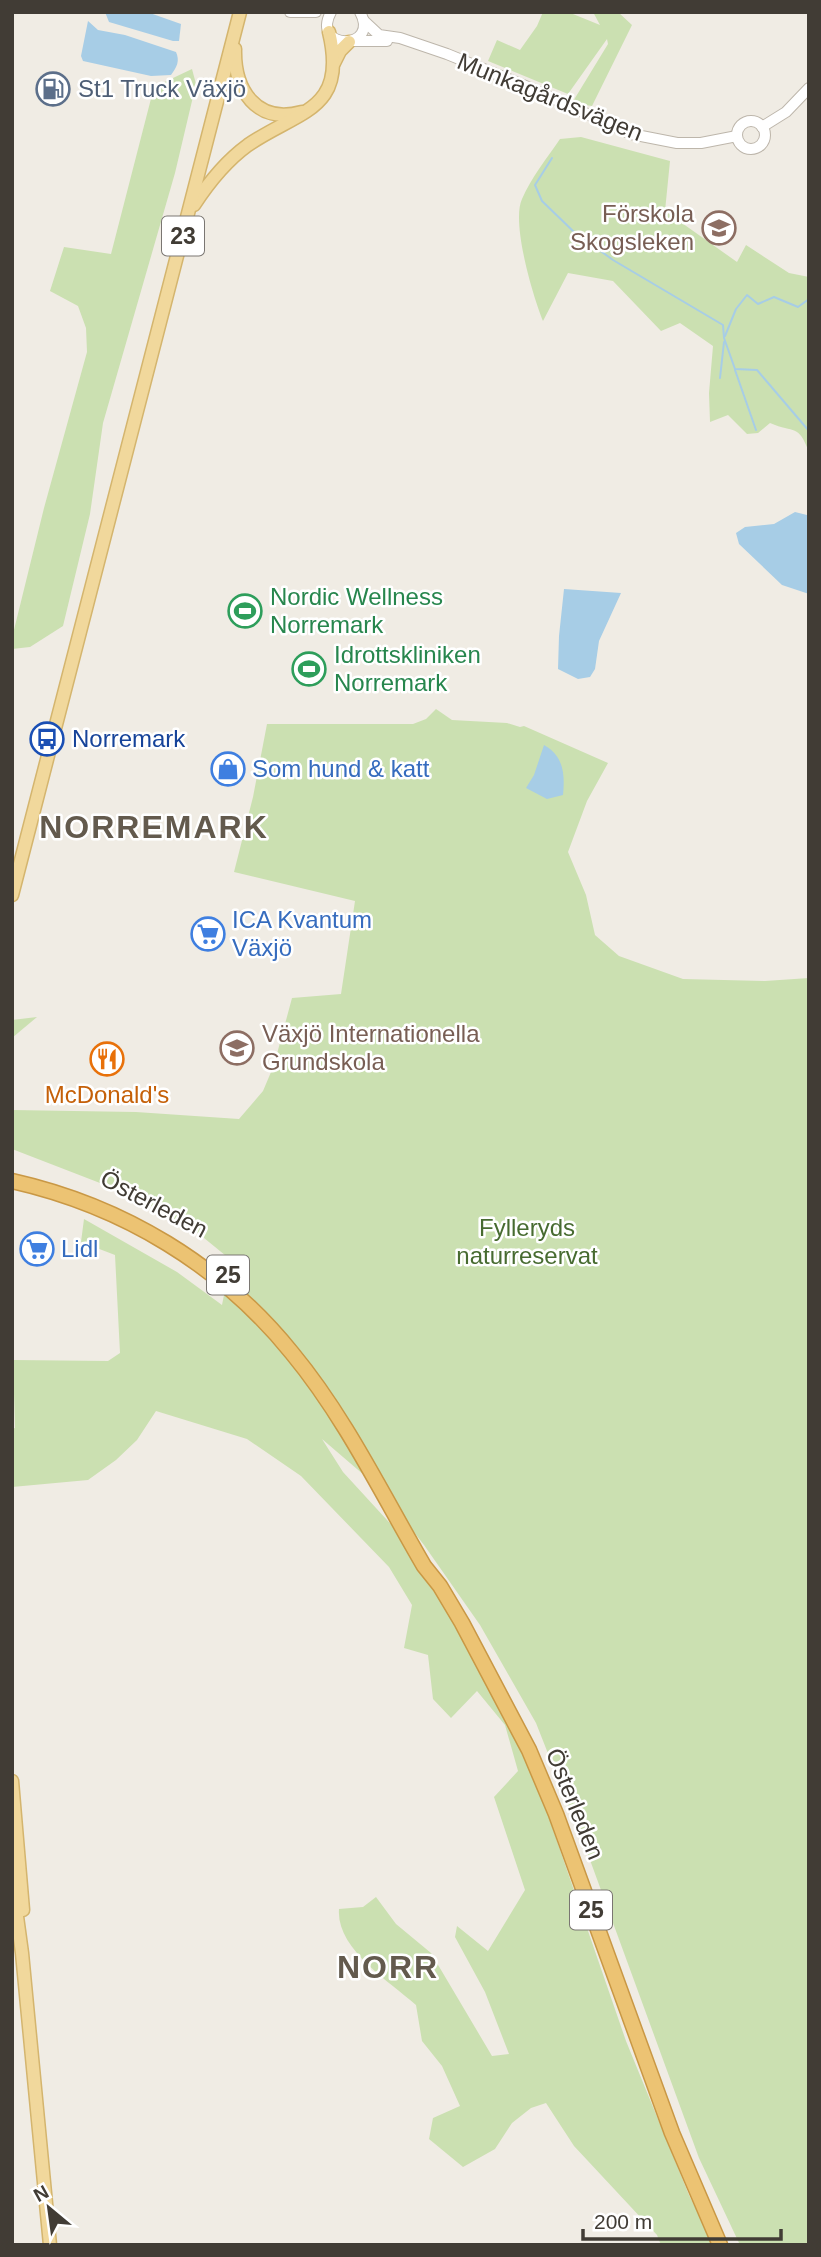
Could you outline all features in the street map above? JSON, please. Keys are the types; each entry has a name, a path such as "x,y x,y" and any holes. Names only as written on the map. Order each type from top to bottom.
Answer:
{"highway":[{"name":"Österleden","path":"12,1171 79,1190 146,1220 213,1263 253,1298 300,1348 350,1420 431,1562 440,1586"},
{"name":"Österleden","path":"12,1181 74,1199 141,1228 207,1270 252,1309 293,1354 319,1390 480,1654 529,1750 565,1839 672,2133 720,2245"}],"main road":[{"name":"23","path":"12,870 231,12"},
{"name":"23","path":"12,895 240,12"},
{"path":"240,12 235,68 237,79 247,97 262,109 280,114 290,115 312,108"},
{"path":"328,30 334,63"},
{"path":"188,214 232,158 252,143 312,108 328,87 340,51 351,41"},
{"path":"12,1781 23,1912 22,1953"},
{"path":"12,1880 22,1953 50,2245"}],"street":[{"path":"290,12 316,12"},
{"path":"328,30 331,12"},
{"path":"309,13 337,40 351,41 362,32 362,17"},
{"name":"Munkagårdsvägen","path":"362,17 376,33 447,54 631,134 677,143 701,143 737,136"},
{"name":"Munkagårdsvägen","path":"351,41 406,42"},
{"path":"762,128 786,112 809,88"},
{"path":"746,122 757,123 762,128 764,139 757,148 742,146 737,136 746,122"}],"green space":[{"path":"543,12 568,12 600,25 593,12 618,12 632,25 592,106 572,103 608,44 607,39 568,94 488,61 497,40 520,50 537,26"},
{"path":"192,69 196,84 175,173 103,423 90,514 63,626 30,647 12,649 12,638 44,508 87,352 86,328 78,306 50,291 64,247 111,254 154,87"},
{"path":"581,137 670,161 665,211 737,262 746,245 789,273 809,277 809,452 798,433 770,423 758,433 747,434 728,415 710,422 709,393 713,346 680,323 661,331 613,281 568,273 543,321 525,260 519,210 530,183 560,139"},
{"name":"Fylleryds naturreservat","path":"436,709 452,720 524,726 608,763 587,801 568,852 586,895 595,935 619,956 683,979 765,981 809,978 809,2245 740,2245 699,2158 590,1860 536,1723 480,1625 424,1545 396,1509 364,1475 322,1439 343,1472 398,1532 475,1655 529,1760 626,2041 689,2195 714,2245 661,2245 657,2235 574,2146 546,2103 531,2108 512,2123 495,2149 463,2167 429,2139 433,2118 460,2106 442,2066 422,2041 416,2005 355,1951 340,1924 339,1909 363,1907 376,1897 396,1924 431,1953 492,2056 509,2054 485,1992 455,1937 457,1926 488,1951 525,1890 494,1797 518,1771 505,1725 477,1691 451,1718 433,1699 428,1655 404,1648 412,1605 389,1567 301,1476 247,1439 156,1411 137,1440 116,1460 88,1480 12,1487 12,1429 15,1428 13,1360 108,1361 120,1353 115,1255 81,1242 84,1219 177,1272 222,1305 231,1260 193,1229 131,1195 12,1149 12,1110 136,1112 239,1119 263,1091 274,1065 292,998 341,994 355,901 234,872 253,797 267,724 413,724 426,719"},
{"path":"37,1017 12,1038 12,1020"}],"water":[{"path":"105,12 147,12 181,24 179,41 109,22"},
{"path":"88,21 98,30 125,35 176,52 178,61 175,69 171,75 151,76 83,61 81,56"},
{"path":"795,512 807,515 809,522 809,594 782,585 739,544 736,533 745,527 774,524"},
{"path":"564,589 621,593 599,641 595,669 590,677 578,679 558,669"},
{"path":"544,745 551,749 559,760 564,780 563,795 547,799 526,788 534,775"}],"waterway":[{"path":"552,158 535,185 542,201 573,231 613,260 723,325 724,338 735,369 757,370 809,431"},
{"path":"725,336 736,309 747,295 758,304 774,297 798,307 809,299"},
{"path":"720,378 724,342"},
{"path":"735,370 756,430"}],"place":[{"name":"St1 Truck Växjö","path":"53,89"},
{"name":"Förskola Skogsleken","path":"719,228"},
{"name":"Nordic Wellness Norremark","path":"245,611"},
{"name":"Idrottskliniken Norremark","path":"309,669"},
{"name":"Norremark","path":"47,739"},
{"name":"Som hund & katt","path":"228,769"},
{"name":"ICA Kvantum Växjö","path":"208,934"},
{"name":"Växjö Internationella Grundskola","path":"237,1048"},
{"name":"McDonald's","path":"107,1059"},
{"name":"Lidl","path":"37,1249"}],"district":[{"name":"NORREMARK","path":"154,827"},
{"name":"NORR","path":"388,1967"}]}
